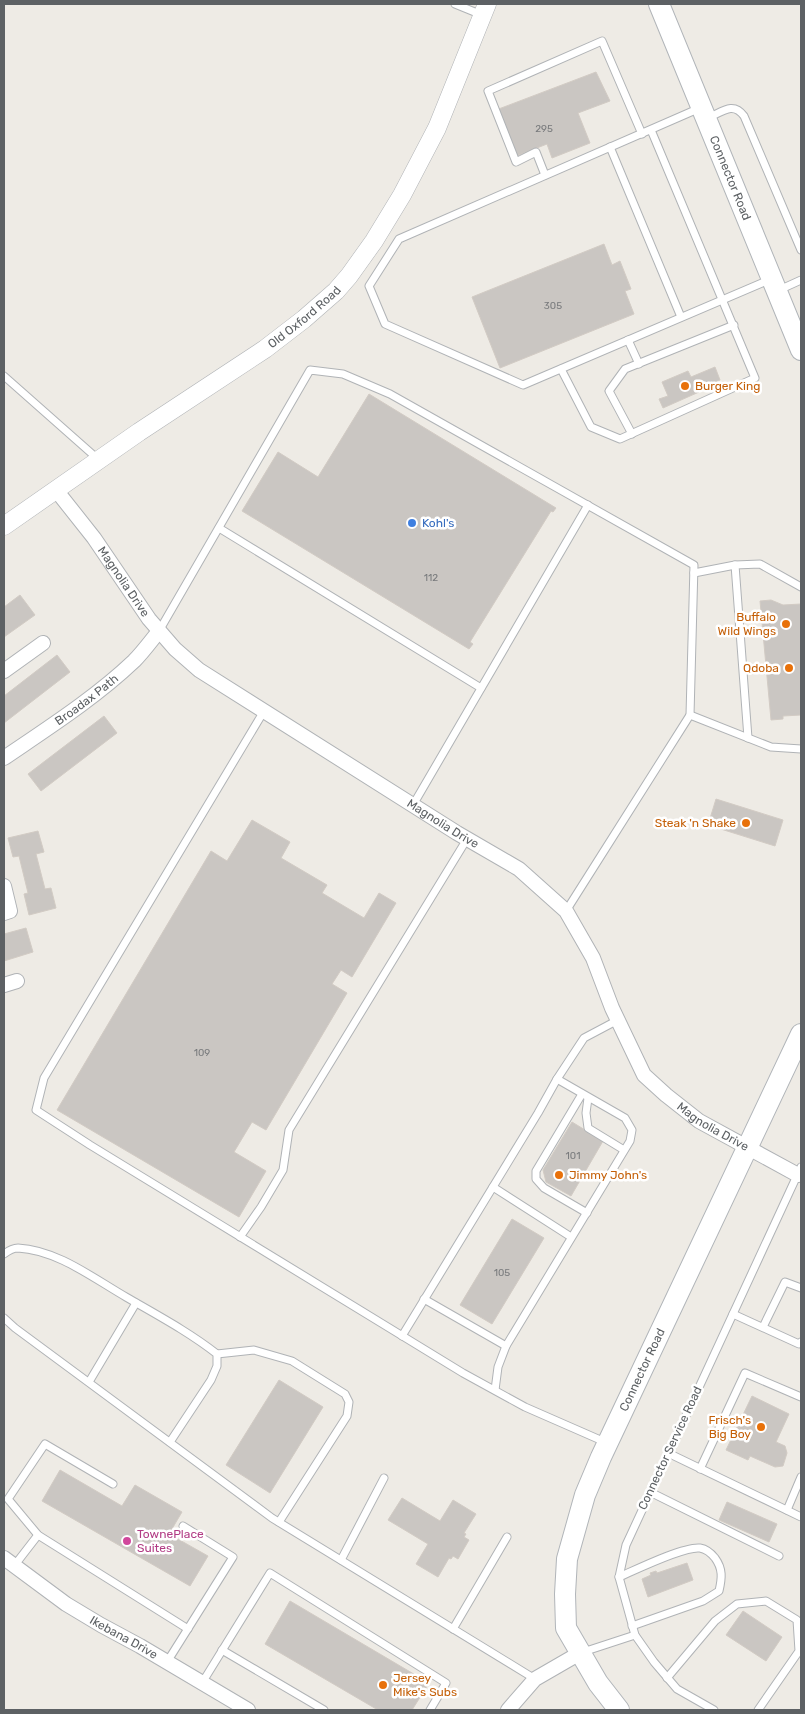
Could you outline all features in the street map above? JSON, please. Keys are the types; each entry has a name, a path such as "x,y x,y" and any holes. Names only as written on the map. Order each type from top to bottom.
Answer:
{"main road":[{"name":"Connector Road","path":"659,4 801,350"},
{"name":"Connector Road","path":"620,1710 598,1683 566,1628 567,1559 585,1495 608,1443 801,1034"}],"street":[{"name":"Old Oxford Road","path":"4,526 265,349 321,305 349,276 390,216 437,128 484,10"},
{"name":"Magnolia Drive","path":"56,490 94,538 149,619 175,649 199,670 467,839 519,869 566,911 593,958 618,1020 644,1076 700,1121 800,1172"},
{"name":"Broadax Path","path":"4,758 73,710 117,676 136,660 159,631"},
{"path":"4,671 42,643"},
{"path":"4,886 10,911 4,913"},
{"name":"Ikebana Drive","path":"9,1562 66,1604 248,1710"},
{"path":"508,1710 535,1679 580,1653"}],"lane":[{"path":"454,4 484,10"},
{"path":"545,175 536,152 516,162 488,91 602,41 642,134"},
{"path":"801,250 744,116 739,110 734,108 703,114 651,130 398,239 369,286 385,324 523,386 723,299 774,285 801,280"},
{"path":"561,369 591,427 620,439 756,378 651,130"},
{"path":"610,147 681,317"},
{"path":"632,434 609,391 625,369 734,325"},
{"path":"628,340 639,364"},
{"path":"159,631 310,370 343,374 390,394 694,565 690,715 566,911"},
{"path":"4,376 99,460"},
{"path":"413,805 588,505"},
{"path":"219,528 481,688"},
{"path":"694,573 760,564 801,587"},
{"path":"735,566 748,738"},
{"path":"264,711 44,1078 36,1110 463,1374 525,1407 608,1443"},
{"path":"690,715 770,747 801,749"},
{"path":"240,1237 283,1170 289,1130 467,839"},
{"path":"402,1336 556,1079 584,1038 618,1020"},
{"path":"495,1390 498,1367 506,1346 630,1141 632,1130 624,1118 556,1079"},
{"path":"585,1096 588,1128 624,1150"},
{"path":"585,1096 536,1171 536,1179 544,1188 587,1213"},
{"name":"Connector Service Road","path":"714,1710 677,1689 635,1636 619,1577 626,1545 800,1172"},
{"path":"493,1187 571,1237"},
{"path":"4,1254 16,1248 60,1260 136,1303 217,1354 254,1350 292,1362 345,1394 349,1402 347,1416 279,1522"},
{"path":"763,1328 785,1282 801,1288"},
{"path":"424,1298 506,1346"},
{"path":"89,1382 136,1303"},
{"path":"733,1314 800,1344 801,1342"},
{"path":"4,1318 279,1522 535,1679"},
{"path":"170,1442 211,1380 217,1366 217,1354"},
{"path":"700,1469 745,1373 801,1397"},
{"path":"113,1484 46,1444 8,1499 38,1535 188,1629"},
{"path":"668,1453 801,1517"},
{"path":"786,1510 801,1477"},
{"path":"341,1560 384,1478"},
{"path":"650,1492 779,1556"},
{"path":"167,1662 233,1557 183,1526"},
{"path":"9,1562 38,1535"},
{"path":"453,1629 507,1537"},
{"path":"619,1577 680,1552 699,1548 711,1552 720,1566 722,1577 719,1591 702,1601 632,1626"},
{"path":"202,1683 270,1573 446,1683 430,1710"},
{"path":"667,1678 715,1621 737,1604 766,1601 797,1620 799,1651 758,1710"},
{"path":"580,1653 635,1636"},
{"path":"222,1650 324,1710"}],"building":[{"path":"596,72 610,101 578,113 590,143 552,158 547,144 514,157 496,110"},
{"path":"604,244 612,265 620,261 631,289 625,291 634,314 500,368 472,297"},
{"name":"Burger King","path":"715,367 720,380 698,389 699,392 663,408 659,399 668,396 662,382 688,371 691,377"},
{"path":"369,394 556,508 553,512 551,511 470,642 473,644 469,649 242,511 278,452 318,477"},
{"path":"20,595 35,615 4,637 4,607"},
{"path":"771,600 783,605 801,604 801,715 783,716 783,719 771,720 760,601"},
{"path":"57,655 70,672 4,723 4,696"},
{"path":"104,716 117,733 41,791 28,774"},
{"name":"Steak 'n Shake","path":"716,799 783,820 775,846 708,825"},
{"path":"252,820 290,842 281,858 327,885 322,893 364,918 379,893 396,903 352,977 341,970 332,984 347,993 266,1130 252,1122 234,1152 266,1171 239,1217 57,1110 211,851 227,861"},
{"path":"38,831 44,852 36,854 45,889 51,888 56,908 29,915 24,894 28,893 19,856 13,857 8,838"},
{"path":"26,928 33,952 4,961 4,934"},
{"path":"572,1122 603,1141 571,1196 546,1182 543,1170"},
{"path":"512,1219 544,1238 492,1324 460,1305"},
{"path":"279,1380 323,1407 270,1493 226,1465"},
{"path":"752,1396 789,1414 776,1442 785,1446 787,1453 783,1466 775,1467 750,1456 748,1460 726,1450"},
{"path":"60,1470 122,1506 135,1485 182,1512 169,1534 208,1556 190,1586 42,1501"},
{"path":"402,1498 440,1521 453,1500 476,1514 464,1533 466,1534 464,1537 469,1540 458,1559 453,1556 451,1559 449,1558 438,1577 416,1564 428,1544 388,1520"},
{"path":"727,1502 777,1524 769,1542 719,1520"},
{"path":"687,1563 693,1580 648,1597 642,1579 651,1575 650,1573 656,1571 657,1573"},
{"path":"290,1601 429,1683 412,1710 378,1710 265,1644"},
{"path":"743,1611 782,1637 766,1661 726,1635"}],"place":[{"name":"Burger King","path":"685,386"},
{"name":"Kohl's","path":"412,523"},
{"name":"Buffalo Wild Wings","path":"786,624"},
{"name":"Qdoba","path":"789,668"},
{"name":"Steak 'n Shake","path":"746,823"},
{"name":"Jimmy John's","path":"559,1175"},
{"name":"Frisch's Big Boy","path":"761,1427"},
{"name":"TownePlace Suites","path":"127,1541"},
{"name":"Jersey Mike's Subs","path":"383,1685"}]}
